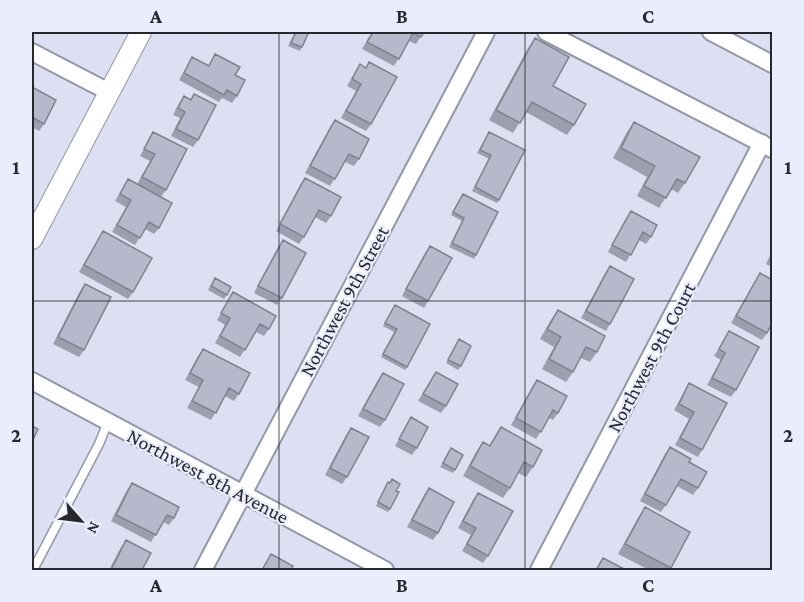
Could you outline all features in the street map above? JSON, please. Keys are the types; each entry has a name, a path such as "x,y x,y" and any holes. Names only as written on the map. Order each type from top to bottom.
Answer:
{"street":[{"path":"32,239 141,32"},
{"name":"Northwest 9th Street","path":"203,570 486,32"},
{"path":"546,32 767,146"},
{"path":"711,32 772,64"},
{"path":"32,52 109,92"},
{"name":"Northwest 9th Court","path":"539,570 767,146"},
{"name":"Northwest 8th Avenue","path":"32,381 385,570"}],"lane":[{"path":"33,570 99,444 108,422"}],"building":[{"path":"296,32 308,34 302,47 291,43"},
{"path":"373,32 424,32 421,37 413,33 399,59 367,42"},
{"path":"535,38 569,57 553,86 586,104 574,125 532,102 520,123 496,110"},
{"path":"215,54 240,67 235,75 245,80 237,96 227,90 224,95 184,73 192,57 209,66"},
{"path":"369,62 397,77 371,124 346,111 361,84 352,79 360,64 366,68"},
{"path":"32,87 56,100 44,124 32,117"},
{"path":"194,94 216,105 198,140 176,129 185,112 178,108 184,96 191,100"},
{"path":"335,120 369,139 359,159 349,154 335,179 310,166"},
{"path":"634,122 700,157 685,183 677,179 666,198 644,186 655,166 621,148"},
{"path":"153,132 187,149 166,190 142,177 155,154 144,149"},
{"path":"489,132 525,150 499,200 475,187 491,155 480,150"},
{"path":"305,178 341,197 331,216 319,210 304,237 280,224"},
{"path":"128,179 172,203 159,228 149,222 140,238 117,225 131,200 120,194"},
{"path":"463,194 498,212 476,255 452,243 464,218 453,212"},
{"path":"631,211 657,225 651,237 643,232 631,255 612,245"},
{"path":"103,231 152,258 133,292 84,265"},
{"path":"283,240 306,253 282,298 258,286"},
{"path":"430,246 452,258 428,301 406,289"},
{"path":"610,266 634,279 610,324 586,311"},
{"path":"760,273 772,280 772,323 767,333 736,316"},
{"path":"215,278 231,287 227,295 211,286"},
{"path":"85,284 111,297 84,350 58,337"},
{"path":"233,292 276,316 269,329 260,324 245,350 220,336 230,318 221,313"},
{"path":"395,305 430,324 407,367 383,354 397,329 385,323"},
{"path":"558,310 605,336 597,352 586,347 573,372 549,359 561,337 547,329"},
{"path":"729,331 759,347 736,390 712,378 725,353 719,349"},
{"path":"459,339 471,346 461,366 448,360"},
{"path":"203,349 250,373 239,394 229,388 216,413 192,401 203,380 190,373"},
{"path":"436,372 458,384 446,406 423,394"},
{"path":"383,373 404,384 385,420 363,409"},
{"path":"537,380 567,396 558,413 553,410 541,432 516,418"},
{"path":"689,383 727,403 702,450 680,438 694,412 679,404"},
{"path":"411,417 428,427 417,448 399,439"},
{"path":"32,426 38,429 32,442"},
{"path":"501,427 542,450 533,467 524,462 510,488 470,466 483,442 490,446"},
{"path":"351,428 369,437 347,477 330,468"},
{"path":"670,447 691,459 689,462 707,472 698,488 681,479 666,505 645,494"},
{"path":"451,448 463,455 455,470 443,463"},
{"path":"392,479 400,484 396,491 399,492 390,509 378,502 388,482 390,483"},
{"path":"132,483 179,507 174,518 167,515 156,535 116,515"},
{"path":"429,488 454,502 438,533 412,520"},
{"path":"478,493 513,511 488,556 467,544 476,528 463,521"},
{"path":"645,507 690,532 671,568 625,544"},
{"path":"126,540 151,553 142,570 111,570"},
{"path":"271,554 293,566 291,570 262,570"},
{"path":"603,558 626,570 596,570"}]}
